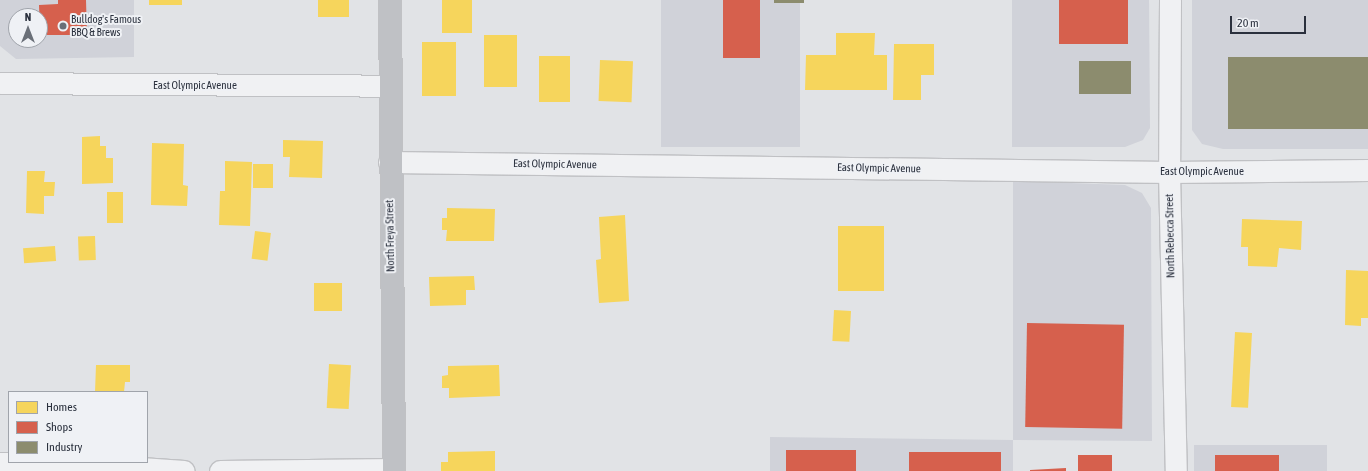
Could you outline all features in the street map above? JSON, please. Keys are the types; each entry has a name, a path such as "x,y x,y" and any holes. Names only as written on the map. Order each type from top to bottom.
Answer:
{"street":[{"name":"North Freya Street","path":"390,0 389,162 394,470"},
{"name":"North Rebecca Street","path":"1170,0 1169,172 1176,471"},
{"name":"East Olympic Avenue","path":"0,83 390,86"},
{"name":"East Olympic Avenue","path":"389,162 1169,172 1368,170"},
{"path":"0,463 69,463 184,471"},
{"path":"220,471 394,470"}],"shaded area":[{"path":"0,0 134,0 134,57 16,59 0,46"},
{"path":"661,0 800,0 800,147 661,147"},
{"path":"1012,0 1149,0 1150,128 1143,140 1125,147 1012,147"},
{"path":"1192,0 1368,0 1368,149 1223,149 1202,144 1192,130"},
{"path":"1013,181 1125,185 1142,193 1151,208 1152,441 1013,440"},
{"path":"770,437 1013,440 1013,471 770,471"},
{"path":"1194,445 1327,445 1327,471 1194,471"}],"building: Homes":[{"path":"149,0 182,0 182,5 149,5"},
{"path":"318,0 349,0 349,17 318,17"},
{"path":"442,0 472,0 472,33 442,33"},
{"path":"836,33 875,33 874,55 887,55 887,90 805,90 806,55 836,55"},
{"path":"484,35 517,35 517,87 484,87"},
{"path":"422,42 456,42 456,96 422,96"},
{"path":"894,44 934,44 934,75 921,75 921,100 893,100"},
{"path":"539,56 570,56 570,102 539,102"},
{"path":"600,60 633,61 632,102 599,101"},
{"path":"100,136 100,146 106,146 106,158 113,158 113,183 82,184 82,137"},
{"path":"283,140 323,141 322,178 289,177 290,157 283,157"},
{"path":"152,143 184,144 183,185 188,186 187,206 151,205"},
{"path":"225,161 252,162 250,226 219,225 220,191 225,191"},
{"path":"253,164 273,164 273,188 253,188"},
{"path":"27,171 45,171 44,182 55,182 54,196 44,196 44,214 26,213"},
{"path":"107,192 123,192 123,223 107,223"},
{"path":"447,208 495,209 494,241 446,241 447,230 442,230 442,218 447,218"},
{"path":"625,215 629,301 599,303 596,260 601,259 599,217"},
{"path":"1242,219 1302,221 1301,250 1279,248 1277,267 1248,266 1248,247 1241,247"},
{"path":"838,226 884,226 884,291 838,291"},
{"path":"255,231 271,233 267,261 252,259"},
{"path":"95,236 96,260 79,261 78,237"},
{"path":"55,246 56,261 24,263 23,248"},
{"path":"1346,270 1368,271 1368,318 1361,318 1361,326 1345,325"},
{"path":"474,276 475,290 466,290 466,305 430,306 429,277"},
{"path":"314,283 342,283 342,311 314,311"},
{"path":"834,310 851,311 849,342 832,341"},
{"path":"1235,332 1252,333 1248,408 1231,407"},
{"path":"329,364 351,365 349,409 327,408"},
{"path":"96,365 130,365 130,382 125,382 124,391 95,391"},
{"path":"499,365 500,396 449,398 449,388 442,388 442,376 448,375 448,366"},
{"path":"495,451 495,471 441,471 441,462 448,462 448,452"}],"building: Shops":[{"name":"Bulldog's Famous BBQ & Brews","path":"58,0 86,0 87,35 48,35 48,8 39,8 39,5 58,4"},
{"path":"723,0 760,0 760,58 723,58"},
{"path":"1059,0 1128,0 1128,44 1059,44"},
{"path":"1027,323 1124,325 1122,429 1025,427"},
{"path":"786,450 856,450 856,471 786,471"},
{"path":"909,452 1001,452 1001,471 909,471"},
{"path":"1078,455 1112,455 1112,471 1078,471"},
{"path":"1215,455 1279,455 1279,471 1215,471"},
{"path":"1066,468 1066,471 1030,471 1030,470"}],"building: Industry":[{"path":"774,0 804,0 804,3 774,3"},
{"path":"1228,57 1368,57 1368,129 1228,129"},
{"path":"1079,61 1131,61 1131,94 1079,94"}],"place":[{"name":"Bulldog's Famous BBQ & Brews","path":"63,26"}]}
